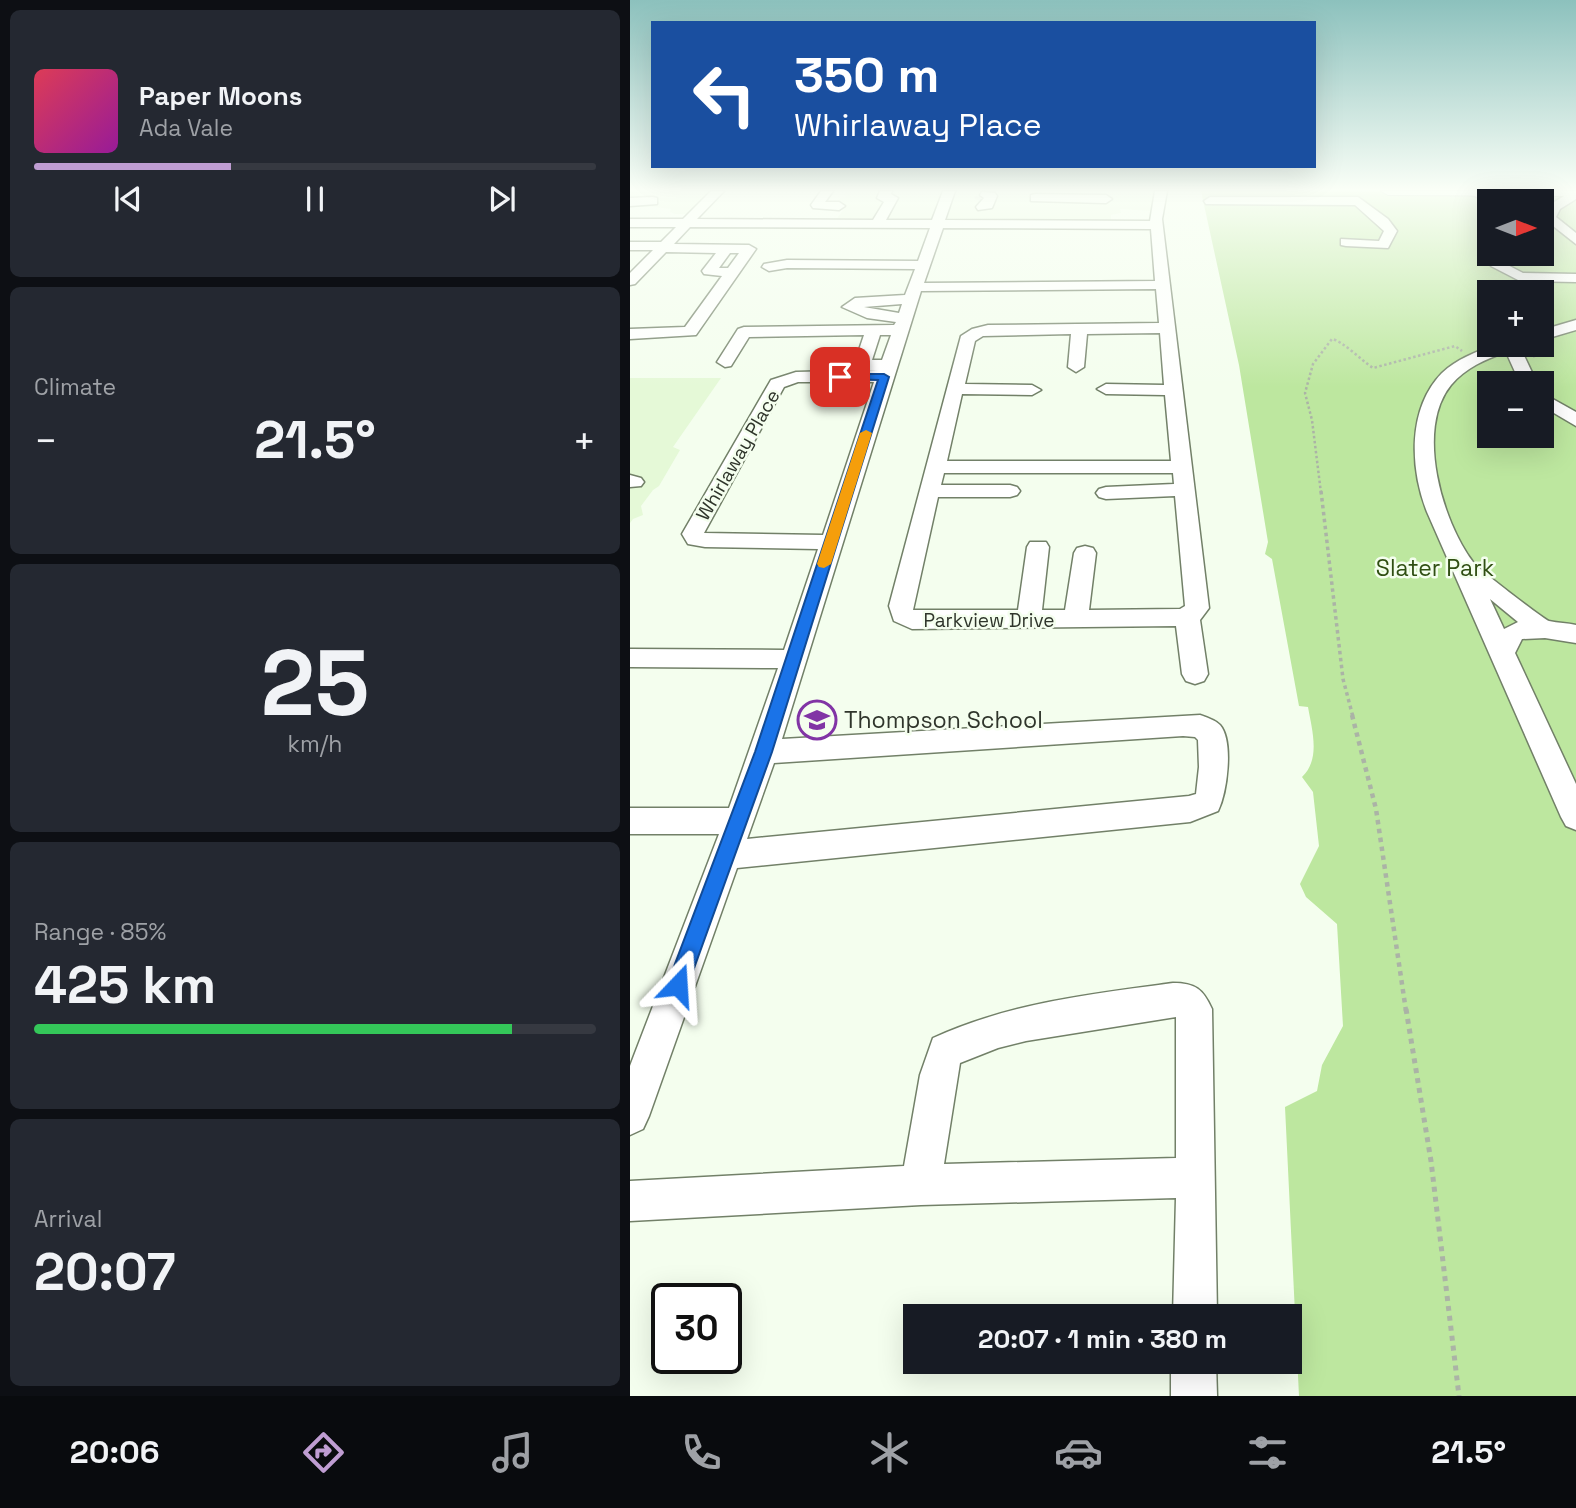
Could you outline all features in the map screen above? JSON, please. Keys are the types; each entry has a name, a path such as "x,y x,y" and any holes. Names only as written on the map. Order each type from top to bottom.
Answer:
{"street":[{"path":"721,256 709,271 734,273"},
{"path":"630,334 690,332 745,256"},
{"path":"630,1116 764,752 907,308 922,265 929,256"},
{"path":"1159,256 1197,608 1187,615 1195,674"},
{"path":"630,281 641,264 665,265 639,294"},
{"path":"769,267 787,264 922,265"},
{"path":"1502,266 1520,277 1576,278"},
{"path":"725,362 744,332 874,330 907,308 1162,285"},
{"path":"1554,331 1576,325"},
{"name":"Parkview Drive","path":"1167,328 978,332 967,339 901,606 902,615 912,621 1187,615"},
{"path":"1076,367 1079,329"},
{"path":"874,330 862,365 886,371"},
{"path":"1477,357 1452,373 1439,388 1432,405 1425,441 1430,493 1438,516 1464,565 1576,816"},
{"name":"Whirlaway Place","path":"831,541 705,540 696,539 693,534 777,384 796,377 886,371"},
{"path":"955,389 1032,390"},
{"path":"1106,389 1174,390"},
{"path":"1554,406 1576,420"},
{"path":"936,467 1182,467"},
{"path":"1106,493 1184,490"},
{"path":"930,491 1010,491"},
{"path":"1029,620 1038,547"},
{"path":"1076,619 1084,552"},
{"path":"1464,565 1539,627"},
{"path":"1502,653 1514,632 1539,627 1576,635"},
{"path":"630,657 795,659"},
{"path":"725,855 1190,809 1208,802 1211,793 1212,741 1210,732 1200,726 764,752"},
{"path":"630,821 737,821"},
{"path":"921,1185 938,1075 946,1051 972,1037 1005,1027 1173,1000 1188,1000 1194,1009 1195,1304"},
{"path":"630,1201 921,1185 1196,1177"},
{"path":"1194,1374 1194,1396"}],"path":[{"path":"1459,1396 1430,1161 1376,809 1343,679 1312,420 1305,393 1313,364 1332,339 1339,340 1355,356 1373,368 1455,346 1473,358"}],"shaded area":[{"path":"630,378 721,378 673,447 680,450 659,486 641,506 643,515 630,523"}],"green space":[{"name":"Slater Park","path":"1215,256 1477,256 1477,266 1554,266 1554,256 1576,256 1576,1396 1299,1396 1298,1374 1302,1374 1302,1304 1295,1304 1285,1107 1317,1091 1322,1065 1343,1026 1337,924 1306,897 1300,884 1319,846 1313,792 1302,777 1312,762 1314,744 1308,707 1299,706 1272,559 1265,554 1268,542 1239,365"}],"slow traffic":[{"path":"824,564 866,433"}],"place":[{"name":"Thompson School","path":"817,720"}],"route":[{"path":"678,985 764,752 884,377 840,377"}]}
